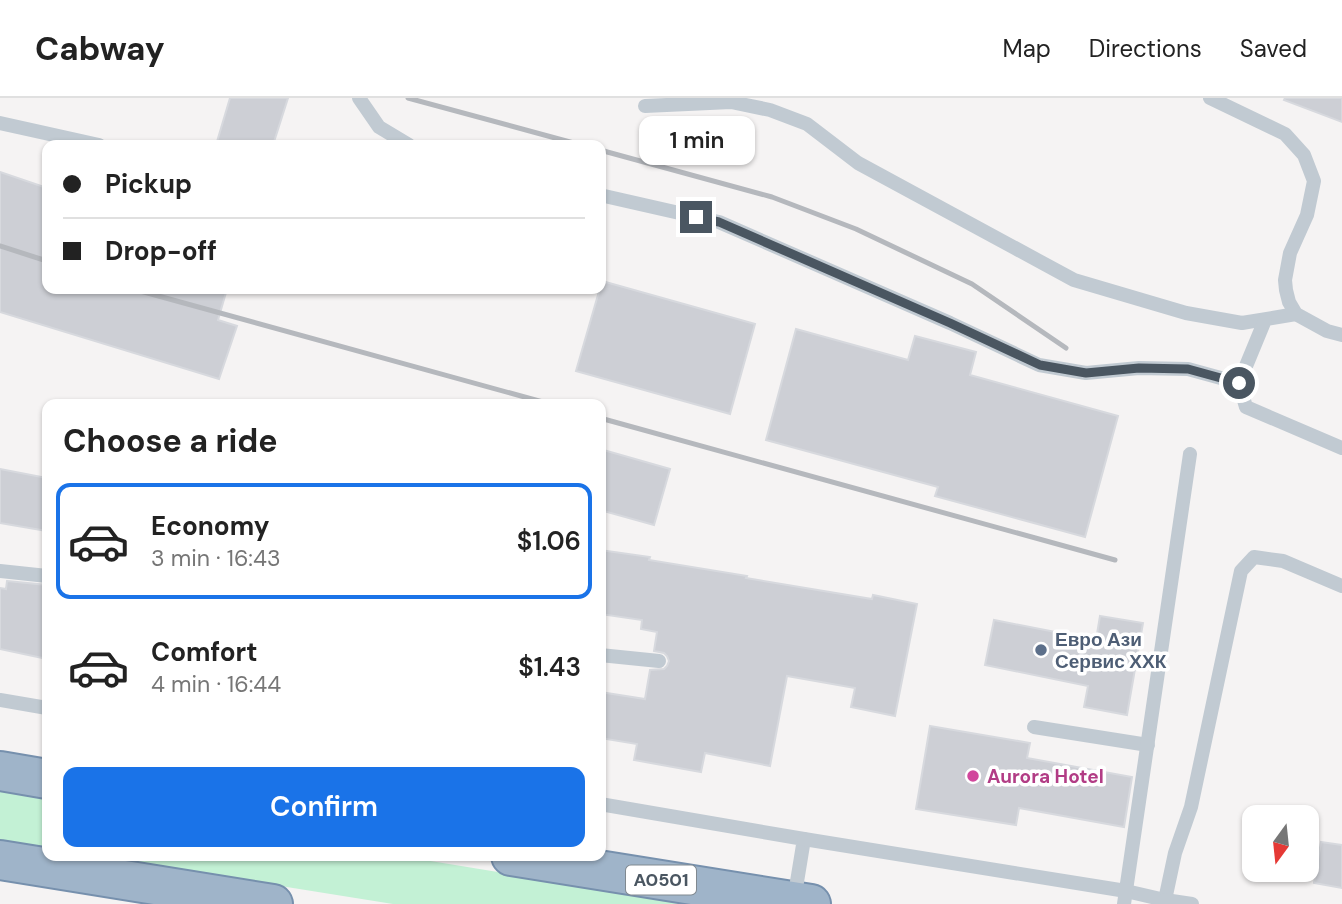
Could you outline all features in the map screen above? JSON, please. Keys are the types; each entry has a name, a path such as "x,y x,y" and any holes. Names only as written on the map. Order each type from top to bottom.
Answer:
{"highway":[{"path":"0,771 42,778"},
{"path":"0,860 273,904"},
{"name":"A0501","path":"542,861 803,903"}],"lane":[{"path":"359,98 379,127 401,140"},
{"path":"1210,98 1285,134 1304,155 1314,181 1307,215 1290,253 1285,280 1289,302 1296,314 1327,331 1342,335"},
{"path":"645,106 731,102 770,110 807,124 858,163 1074,280 1186,313 1241,323 1296,314"},
{"path":"0,123 76,140"},
{"path":"606,196 719,222 1040,365 1086,373 1139,368 1188,369 1239,383"},
{"path":"1265,320 1239,383 1247,407 1342,448"},
{"path":"1125,898 1190,454"},
{"path":"1164,902 1175,853 1191,807 1241,571 1254,557 1283,561 1342,586"},
{"path":"0,570 42,575"},
{"path":"606,656 659,661"},
{"path":"0,700 42,707"},
{"path":"1034,727 1148,745"},
{"path":"606,805 1125,898 1192,904"},
{"path":"803,903 804,839"}],"green space":[{"path":"0,791 42,798 42,847 0,841"},
{"path":"125,861 431,861 694,904 393,904"}],"building":[{"path":"230,98 288,98 275,140 217,140"},
{"path":"1342,98 1342,122 1284,100"},
{"path":"0,172 42,186 42,294 226,294 218,320 237,326 219,379 0,312"},
{"path":"606,282 755,324 730,414 576,371 598,294 606,294"},
{"path":"796,329 908,360 915,336 976,352 970,375 1118,416 1085,537 935,496 938,487 766,440"},
{"path":"606,451 670,469 654,525 606,512"},
{"path":"0,469 42,477 42,530 0,523"},
{"path":"606,551 650,557 649,560 747,576 746,578 872,599 873,595 917,604 895,716 851,707 855,688 787,676 770,766 705,753 701,772 634,760 637,744 606,739 606,693 645,699 650,670 664,669 669,661 664,653 654,651 657,632 641,629 642,620 606,615"},
{"path":"7,581 42,584 42,658 0,649 0,588 6,589"},
{"path":"1100,616 1143,623 1127,715 1084,707 1088,686 985,665 994,620 1096,640"},
{"name":"Aurora Hotel","path":"930,726 1030,743 1027,758 1132,777 1124,827 1019,808 1016,825 916,809"},
{"path":"1321,842 1342,845 1342,888 1314,883 1320,882"}],"railway":[{"path":"408,98 563,140"},
{"path":"606,152 772,197 856,229 972,284 1066,348"},
{"path":"0,246 42,259"},
{"path":"151,294 532,399"},
{"path":"606,420 1115,560"}],"place":[{"name":"Евро Ази Сервис ХХК","path":"1041,650"},
{"name":"Aurora Hotel","path":"973,776"}],"route":[{"path":"696,217 719,222 1040,365 1086,373 1139,368 1188,369 1239,383"}]}
